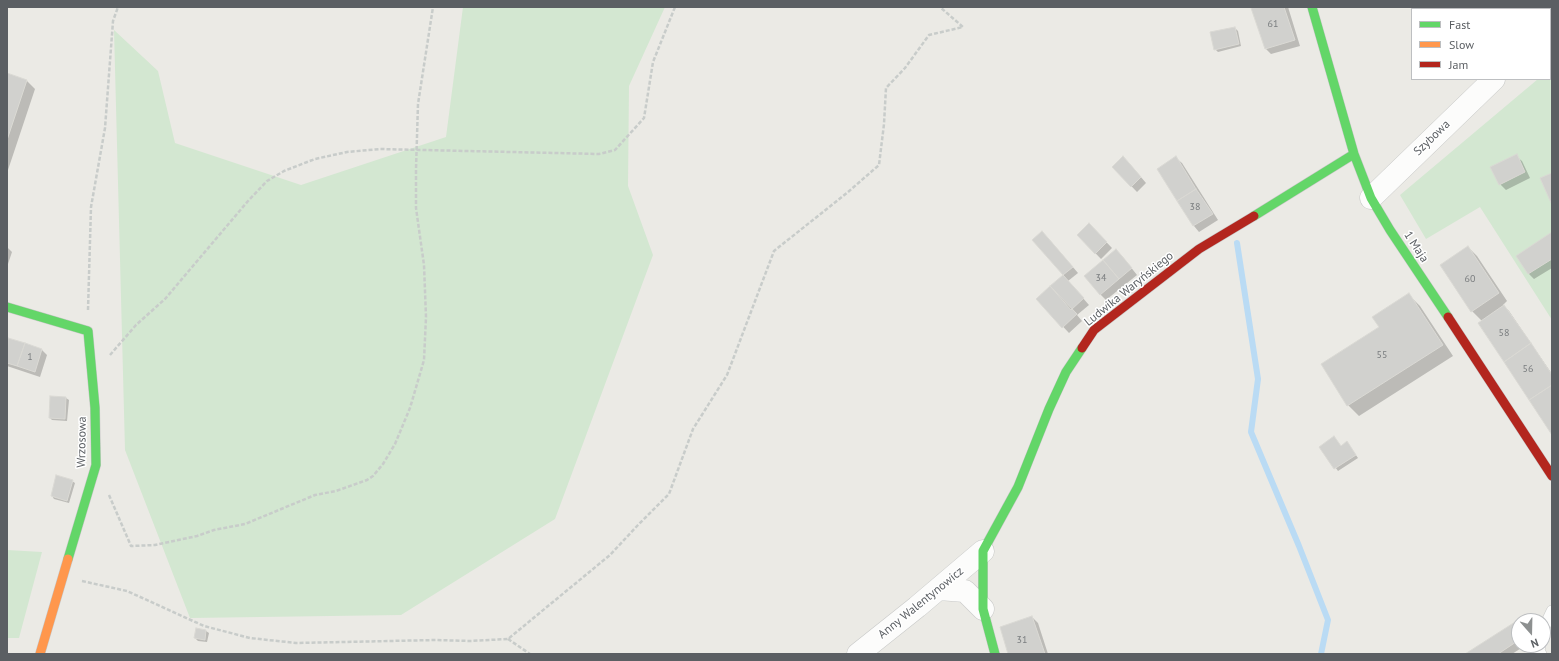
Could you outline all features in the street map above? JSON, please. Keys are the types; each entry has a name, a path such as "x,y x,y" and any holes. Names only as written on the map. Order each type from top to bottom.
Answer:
{"street":[{"name":"1 Maja","path":"1312,7 1354,154 1371,198 1390,230 1552,476"},
{"name":"Szybowa","path":"1371,198 1493,80"},
{"name":"Ludwika Waryńskiego","path":"995,654 983,609 983,551 1018,487 1066,372 1094,330 1199,249 1354,154"},
{"path":"7,307 88,331"},
{"name":"Wrzosowa","path":"40,654 96,465 95,408 88,331"},
{"name":"Anny Walentynowicz","path":"858,654 939,589 983,551"},
{"path":"939,589 965,591 983,609"}],"path":[{"path":"88,331 91,207 105,128 113,21 118,7"},
{"path":"96,465 131,546 155,545 197,536 214,530 245,524 315,495 336,491 373,476 383,464 395,444 410,408 424,360 426,317 424,265 416,208 416,151 418,104 433,7"},
{"path":"109,356 136,325 165,299 248,201 268,181 284,171 315,159 347,152 380,149 599,154 615,150 644,118 653,62 675,7"},
{"path":"63,577 127,592 204,626 250,638 296,643 436,640 470,641 508,639 610,555 669,494 693,429 727,375 774,251 848,192 879,165 884,124 886,88 905,68 929,35 963,27 940,7"},
{"path":"508,639 530,654"}],"green space":[{"path":"463,7 665,7 629,86 628,186 653,255 555,519 401,615 190,618 125,450 114,30 158,71 175,143 301,185 446,137"},
{"path":"1551,68 1552,320 1480,207 1426,239 1400,195 1537,80 1551,80"},
{"path":"7,550 42,552 19,638 7,638"}],"building":[{"path":"1284,7 1295,40 1265,49 1251,8"},
{"path":"1235,27 1239,44 1214,50 1210,32"},
{"path":"7,73 27,80 7,140"},
{"path":"1517,154 1525,172 1499,185 1490,167"},
{"path":"1123,156 1141,177 1131,187 1112,167"},
{"path":"1176,156 1196,189 1177,201 1157,169"},
{"path":"1552,173 1552,205 1540,178"},
{"path":"1196,189 1213,214 1193,226 1177,201"},
{"path":"1089,223 1107,242 1095,254 1077,235"},
{"path":"1042,231 1073,267 1063,275 1032,240"},
{"path":"1552,232 1552,259 1528,274 1516,256"},
{"path":"1468,246 1499,293 1471,312 1440,265"},
{"path":"1116,249 1132,268 1119,279 1103,260"},
{"path":"1103,260 1119,279 1100,295 1084,276"},
{"path":"1063,275 1084,298 1071,310 1050,286"},
{"path":"1050,286 1077,314 1062,328 1036,299"},
{"path":"1409,293 1443,345 1347,406 1321,364 1379,327 1372,317"},
{"path":"1504,305 1531,343 1504,362 1478,323"},
{"path":"8,338 25,343 17,366 7,363"},
{"path":"25,343 42,349 35,372 17,366"},
{"path":"1531,343 1552,375 1552,385 1529,400 1504,362"},
{"path":"1552,385 1552,435 1529,400"},
{"path":"50,396 66,397 65,419 49,418"},
{"path":"1334,436 1341,446 1347,441 1356,455 1334,469 1319,447"},
{"path":"56,475 73,480 67,501 51,496"},
{"path":"1032,616 1045,654 1008,654 1000,627"},
{"path":"1511,625 1511,645 1498,654 1465,654"},
{"path":"196,628 206,630 205,640 194,638"}],"waterway":[{"path":"1237,243 1258,379 1251,432 1299,546 1328,620 1321,654"}],"traffic: fast":[{"path":"1312,7 1354,154 1371,198 1390,230 1448,317"},
{"path":"1254,216 1354,154"},
{"path":"7,307 88,331 95,408 96,465 68,559"},
{"path":"995,654 983,609 983,551 1018,487 1049,409 1066,372 1082,348"}],"traffic: slow":[{"path":"40,654 68,559"}],"traffic: jam":[{"path":"1082,348 1094,330 1199,249 1254,216"},
{"path":"1448,317 1552,476"}]}
